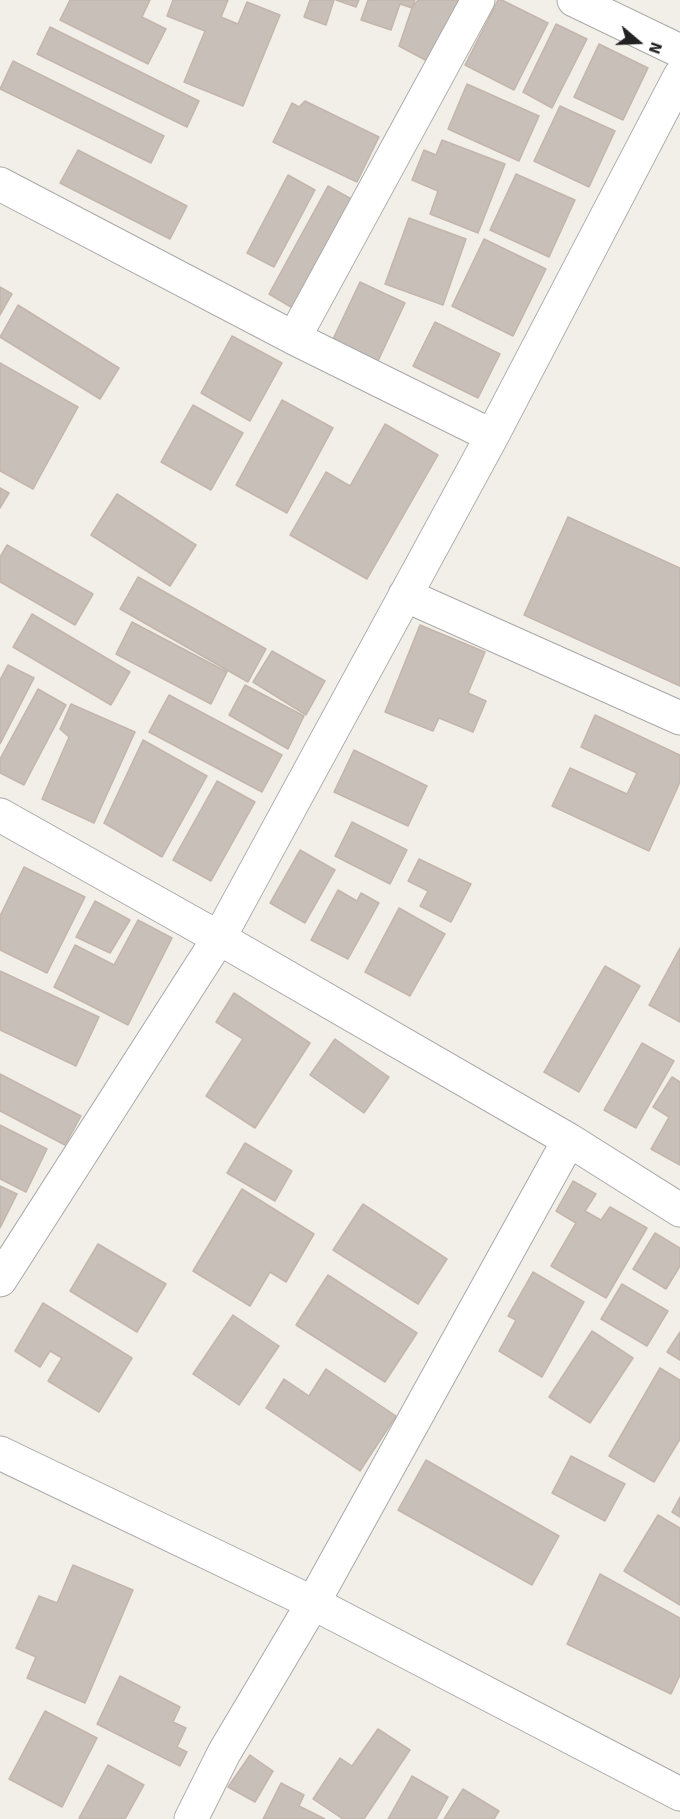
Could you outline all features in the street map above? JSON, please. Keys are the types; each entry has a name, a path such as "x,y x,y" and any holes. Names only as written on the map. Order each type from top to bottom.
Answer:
{"street":[{"path":"294,338 478,0"},
{"path":"574,0 680,51"},
{"path":"0,1280 219,938 492,435 680,76"},
{"path":"0,184 294,338 492,435"},
{"path":"405,595 680,718"},
{"path":"0,815 219,938 569,1140 680,1210"},
{"path":"191,1819 225,1753 313,1603 569,1140"},
{"path":"0,1453 313,1603 680,1794"}],"building":[{"path":"70,0 150,0 142,17 166,29 148,64 60,20"},
{"path":"173,0 228,0 221,17 238,24 247,2 280,15 243,106 184,82 205,31 167,16"},
{"path":"310,0 334,0 326,25 304,17"},
{"path":"336,0 359,0 356,7"},
{"path":"368,0 415,0 412,8 400,4 391,30 361,20"},
{"path":"418,0 461,0 429,62 399,46 412,8"},
{"path":"498,0 548,23 514,90 465,65"},
{"path":"556,24 587,39 552,108 523,92"},
{"path":"50,27 199,101 187,127 37,54"},
{"path":"599,44 648,68 623,120 574,97"},
{"path":"13,61 164,136 151,163 0,89"},
{"path":"467,84 539,116 519,161 448,129"},
{"path":"305,101 379,137 357,182 273,142 292,103 299,107"},
{"path":"560,106 615,131 589,187 534,161"},
{"path":"442,140 505,164 478,233 430,214 438,191 412,180 424,150 436,155"},
{"path":"78,150 187,206 170,239 60,183"},
{"path":"516,174 575,200 549,257 490,230"},
{"path":"288,175 315,190 274,267 247,253"},
{"path":"328,186 355,201 296,310 269,294"},
{"path":"409,218 466,239 443,305 385,284"},
{"path":"484,239 546,269 513,336 452,306"},
{"path":"360,282 405,303 378,361 333,339"},
{"path":"0,287 12,294 0,315"},
{"path":"18,305 119,368 100,399 0,337"},
{"path":"435,322 500,354 478,398 413,366"},
{"path":"232,336 282,363 250,421 201,393"},
{"path":"0,363 78,407 33,489 0,471"},
{"path":"282,400 333,428 287,513 236,485"},
{"path":"193,405 243,433 211,490 161,462"},
{"path":"385,424 438,455 367,579 290,535 326,472 350,486"},
{"path":"0,488 9,493 0,508"},
{"path":"117,494 196,545 170,586 91,535"},
{"path":"568,517 680,568 680,686 524,615"},
{"path":"7,545 93,594 75,625 0,582 0,557"},
{"path":"138,577 266,649 248,682 120,609"},
{"path":"32,614 130,672 111,705 13,647"},
{"path":"132,622 227,672 211,704 116,654"},
{"path":"420,625 485,652 468,693 486,701 473,732 439,718 433,731 385,712"},
{"path":"272,651 325,681 306,715 253,682"},
{"path":"8,665 34,678 0,744 0,680"},
{"path":"245,685 304,716 288,749 229,715"},
{"path":"38,689 66,705 24,785 0,773 0,759"},
{"path":"169,695 282,755 262,792 149,732"},
{"path":"71,704 135,732 94,823 42,799 69,737 60,729"},
{"path":"595,715 680,755 680,782 649,851 552,806 570,768 627,794 637,773 581,747"},
{"path":"143,740 207,776 162,857 104,823"},
{"path":"354,750 427,786 408,826 334,792"},
{"path":"217,781 255,802 211,881 173,860"},
{"path":"352,822 407,850 390,884 335,856"},
{"path":"300,850 335,870 305,923 270,903"},
{"path":"419,859 471,884 451,922 420,906 428,891 408,881"},
{"path":"24,867 85,897 47,973 0,950 0,916"},
{"path":"338,890 357,901 361,893 379,903 348,959 311,940"},
{"path":"95,901 130,920 110,953 76,937"},
{"path":"399,908 445,934 410,996 365,972"},
{"path":"138,920 172,938 128,1025 54,987 75,945 114,965"},
{"path":"680,948 680,1022 649,1005"},
{"path":"605,966 640,986 579,1092 544,1072"},
{"path":"0,971 99,1017 76,1066 0,1030"},
{"path":"234,993 310,1043 255,1128 206,1096 243,1039 216,1022"},
{"path":"335,1039 389,1077 364,1113 310,1075"},
{"path":"642,1043 674,1061 636,1128 604,1110"},
{"path":"0,1074 81,1116 65,1145 0,1111"},
{"path":"672,1077 680,1082 680,1165 651,1149 669,1117 653,1107"},
{"path":"0,1125 47,1149 26,1192 0,1179"},
{"path":"245,1143 292,1171 275,1201 227,1173"},
{"path":"573,1181 596,1194 585,1211 601,1220 610,1207 647,1228 606,1298 551,1266 576,1223 556,1211"},
{"path":"0,1186 17,1194 0,1228"},
{"path":"242,1189 314,1234 286,1282 270,1272 250,1306 193,1271"},
{"path":"363,1204 447,1259 418,1304 333,1250"},
{"path":"655,1233 680,1248 680,1266 666,1289 633,1269"},
{"path":"98,1244 166,1284 137,1332 70,1291"},
{"path":"533,1272 584,1302 542,1377 499,1351 516,1320 508,1316"},
{"path":"328,1275 417,1333 385,1382 296,1325"},
{"path":"622,1284 668,1311 647,1346 601,1319"},
{"path":"43,1303 132,1358 99,1412 48,1381 62,1358 50,1351 40,1367 15,1351"},
{"path":"233,1315 279,1346 239,1405 193,1374"},
{"path":"592,1331 633,1358 590,1423 549,1397"},
{"path":"680,1332 680,1360 667,1352"},
{"path":"660,1368 680,1380 680,1439 654,1482 609,1456"},
{"path":"326,1369 396,1416 360,1471 266,1408 284,1379 309,1396"},
{"path":"571,1456 625,1484 605,1521 552,1493"},
{"path":"426,1460 559,1536 532,1585 398,1510"},
{"path":"680,1497 680,1517 672,1512"},
{"path":"658,1515 680,1528 680,1605 624,1571"},
{"path":"73,1565 133,1590 85,1703 27,1678 36,1657 16,1648 39,1596 57,1603"},
{"path":"600,1574 680,1618 680,1675 671,1694 567,1644"},
{"path":"120,1676 180,1707 173,1722 186,1728 177,1747 187,1752 180,1766 97,1724"},
{"path":"45,1711 97,1738 62,1807 9,1779"},
{"path":"378,1729 410,1750 364,1819 343,1819 313,1799 340,1758 352,1766"},
{"path":"250,1755 273,1771 255,1802 228,1787"},
{"path":"108,1765 144,1785 125,1819 79,1818"},
{"path":"412,1776 448,1797 436,1819 388,1819"},
{"path":"281,1783 304,1795 299,1806 325,1819 263,1819"},
{"path":"463,1789 499,1811 494,1819 444,1819"}]}
